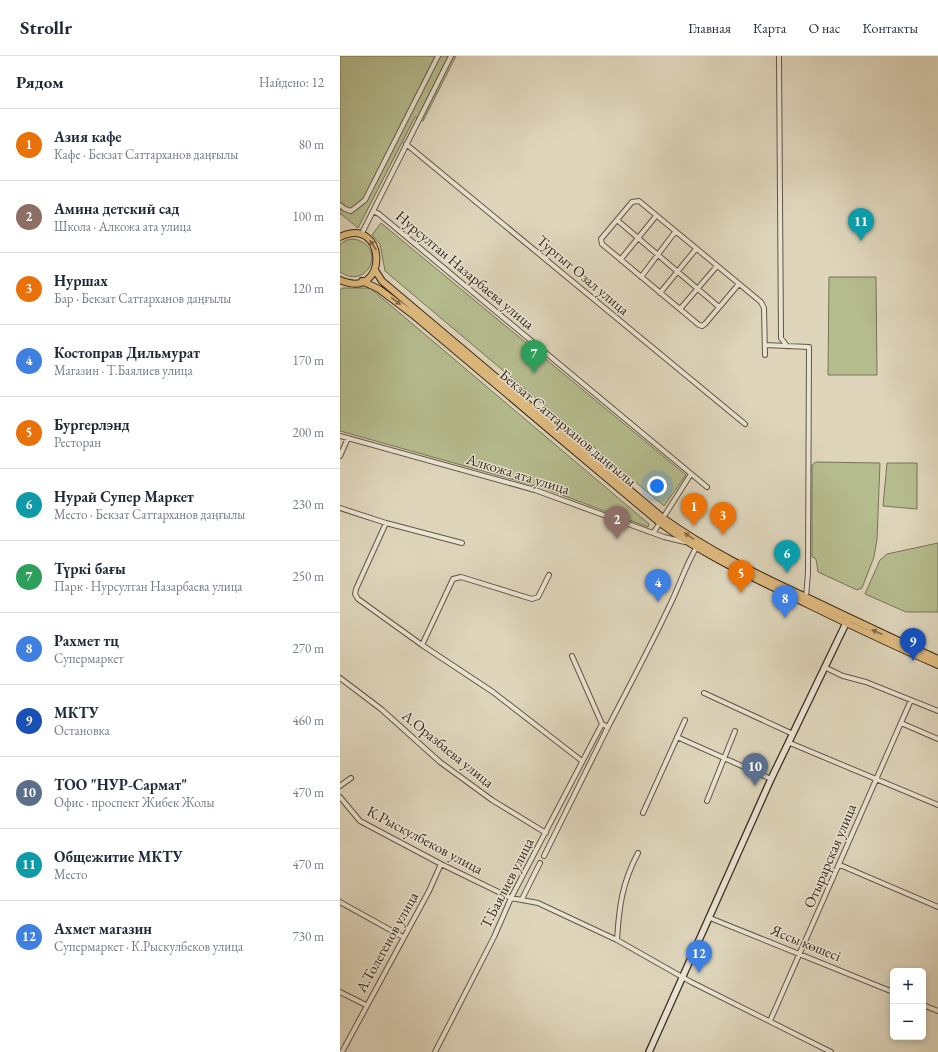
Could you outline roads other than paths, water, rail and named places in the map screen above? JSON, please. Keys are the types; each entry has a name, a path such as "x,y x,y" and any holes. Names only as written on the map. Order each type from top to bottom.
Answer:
{"main road":[{"path":"340,237 349,234 361,235 369,239 376,250 378,258 375,270 369,277 362,281 350,283 340,280"},
{"name":"Бекзат Саттарханов даңғылы","path":"375,270 382,281 686,542 733,569 938,665"},
{"name":"Бекзат Саттарханов даңғылы","path":"362,281 380,289 412,314 662,521 736,564 806,597 846,621 938,659"},
{"path":"649,1052 771,780 790,743 846,621"}],"street":[{"path":"340,205 351,211 365,200 438,56"},
{"path":"361,235 451,56"},
{"path":"779,56 781,338 788,346"},
{"name":"Тургыт Озал улица","path":"406,144 745,424"},
{"path":"738,285 702,326 660,293 600,242 632,202 636,201 676,232 763,305 765,355"},
{"name":"Нурсултан Назарбаева улица","path":"374,211 707,487"},
{"path":"621,259 656,216"},
{"path":"617,220 719,307"},
{"path":"641,277 676,232"},
{"path":"660,293 696,249"},
{"path":"680,309 717,266"},
{"path":"765,345 809,347 808,574 806,597"},
{"name":"Алкожа ата улица","path":"340,436 534,490 654,532 664,537 686,542"},
{"path":"340,456 348,438"},
{"path":"654,532 691,474"},
{"path":"340,508 386,523 462,543"},
{"path":"386,523 355,594 358,599 422,646 493,692 582,761"},
{"name":"Т.Баялиев улица","path":"544,856 608,727 648,651 672,601 687,564 696,548"},
{"path":"422,646 456,577 461,577 532,600 538,597 549,575"},
{"path":"572,656 602,724 608,727"},
{"path":"824,667 843,676 866,682 938,711"},
{"name":"А.Оразбаева улица","path":"340,678 381,709 440,762 492,800 546,833"},
{"path":"704,693 793,734"},
{"name":"Отырарская улица","path":"770,1021 840,865 876,778 911,700"},
{"path":"643,813 685,720"},
{"path":"901,723 938,739"},
{"name":"Т.Баялиев улица","path":"435,1052 494,937 511,898 602,724"},
{"path":"707,801 735,731"},
{"path":"677,738 771,780"},
{"path":"790,743 938,805"},
{"path":"340,786 351,778"},
{"name":"К.Рыскулбеков улица","path":"340,797 360,821 441,864 511,898 538,902 617,940 684,976 691,982 831,1052"},
{"path":"617,940 622,888 638,853"},
{"name":"Т.Баялиев улица","path":"522,899 540,862"},
{"name":"А.Толегенов улица","path":"342,1052 366,1005 429,891 441,864"},
{"path":"840,865 938,907"},
{"path":"340,902 403,937"},
{"name":"Яссы көшесі","path":"710,918 890,991"},
{"path":"340,992 366,1005"},
{"path":"926,1006 938,1011"}],"place":[{"name":"Общежитие МКТУ","path":"861,241"},
{"name":"Түркі бағы","path":"534,373"},
{"name":"Азия кафе","path":"694,526"},
{"name":"Нуршах","path":"723,535"},
{"name":"Амина детский сад","path":"617,539"},
{"name":"Нурай Супер Маркет","path":"787,573"},
{"name":"Бургерлэнд","path":"741,593"},
{"name":"Костоправ Дильмурат","path":"658,602"},
{"name":"Рахмет тц","path":"785,618"},
{"name":"МКТУ","path":"913,661"},
{"name":"ТОО \"НУР-Сармат\"","path":"755,786"},
{"name":"Ахмет магазин","path":"699,973"}]}
